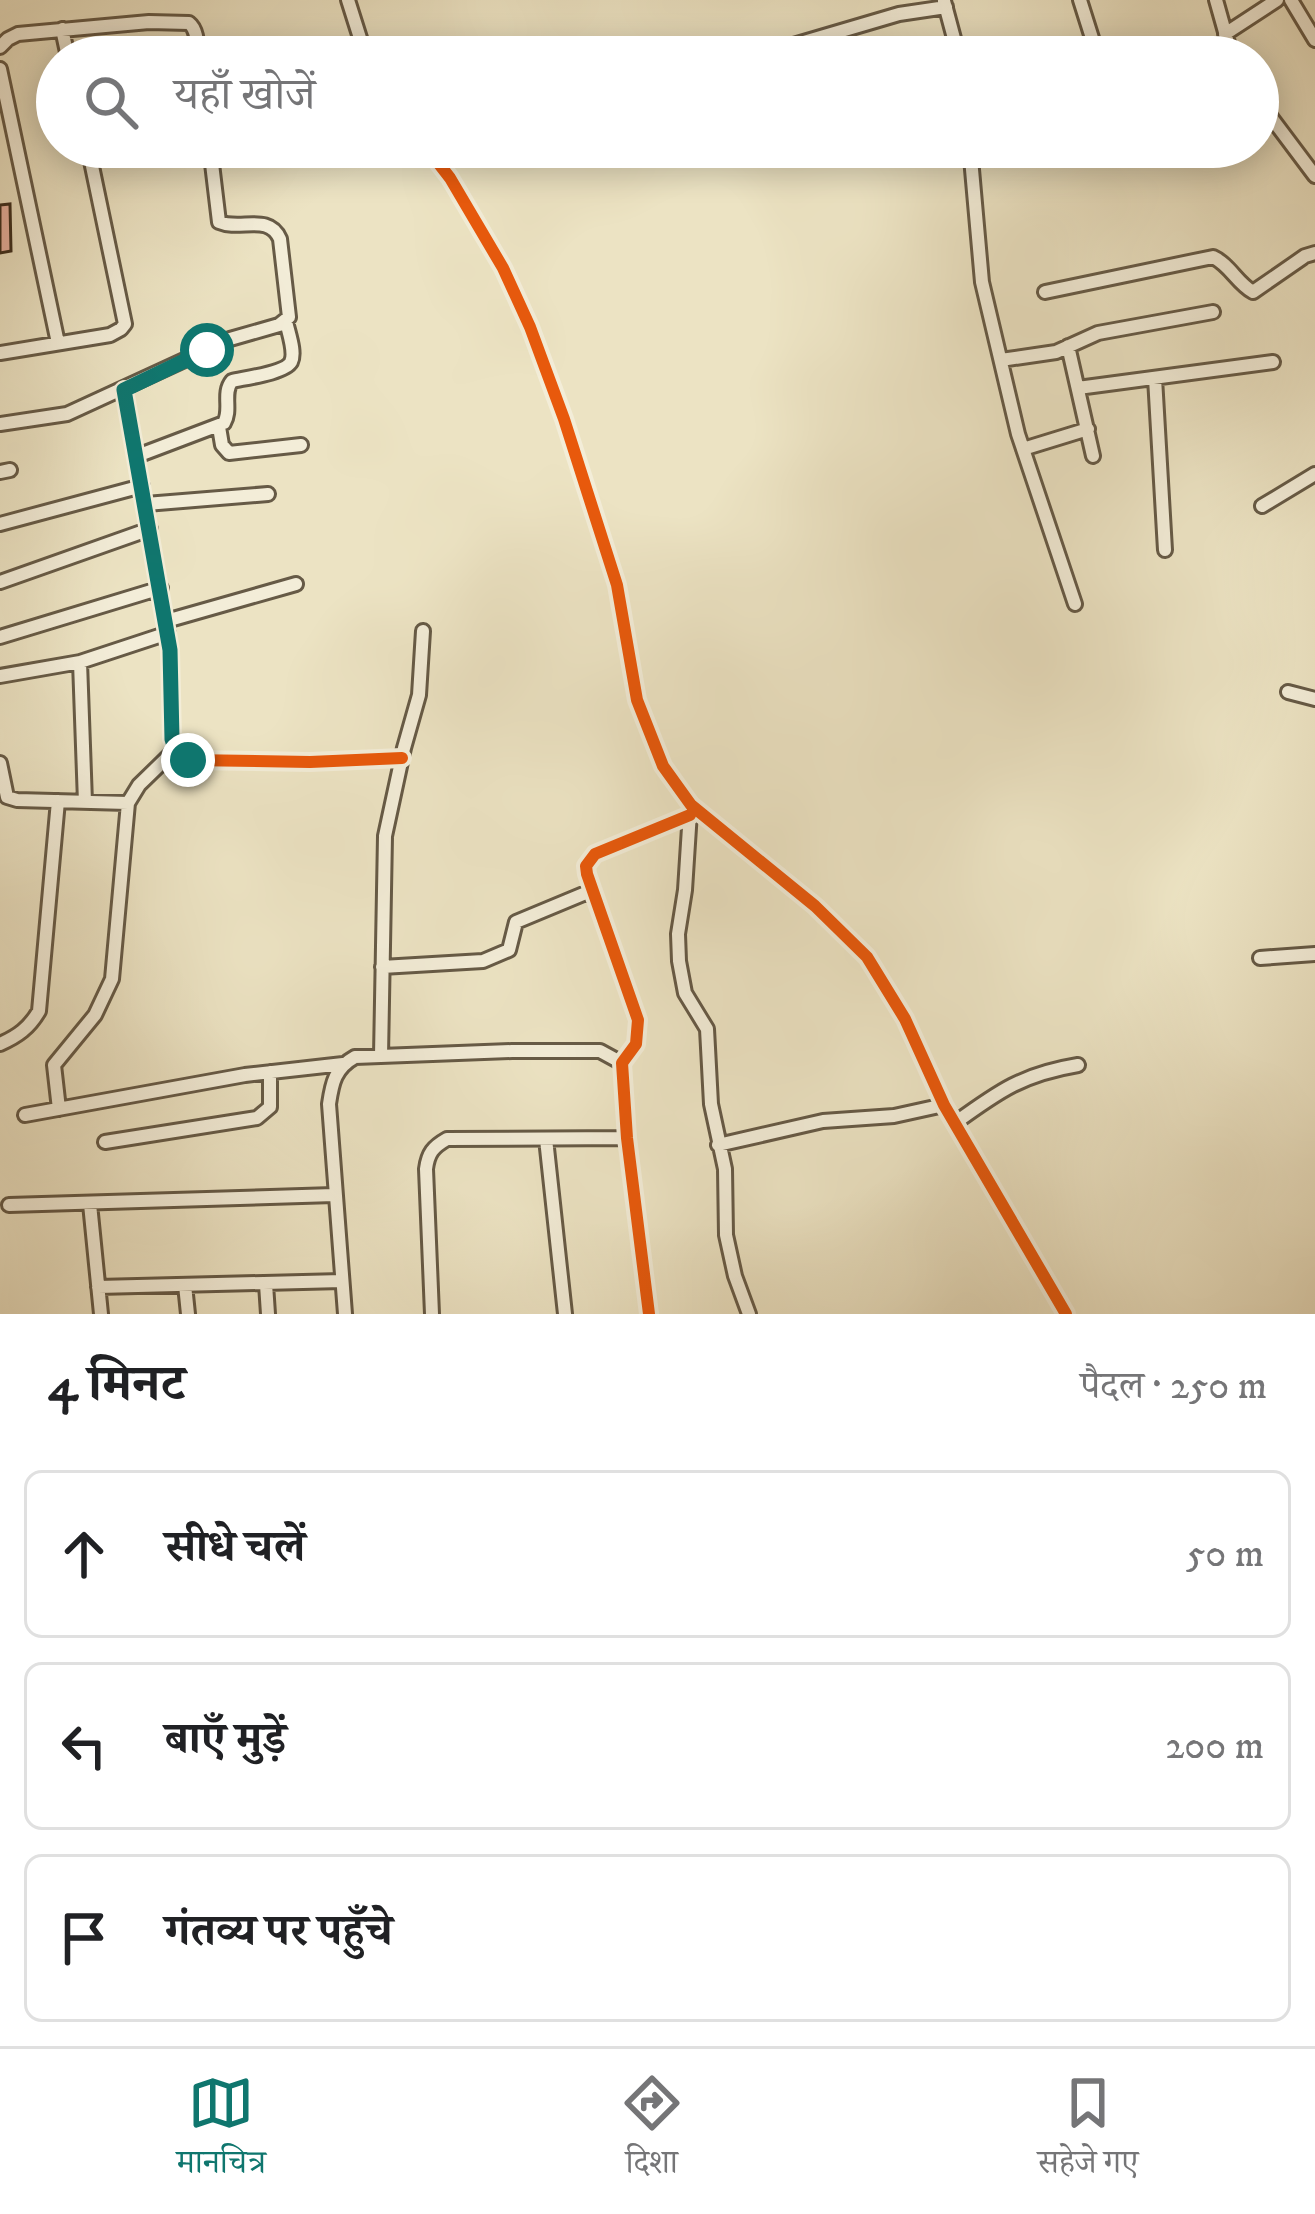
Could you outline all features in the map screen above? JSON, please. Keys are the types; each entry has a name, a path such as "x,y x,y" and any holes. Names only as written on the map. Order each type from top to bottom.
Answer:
{"street":[{"path":"348,0 359,36"},
{"path":"1080,0 1091,36"},
{"path":"1216,0 1226,36"},
{"path":"1238,36 1276,0"},
{"path":"1291,0 1315,40"},
{"path":"826,36 945,3 954,36"},
{"path":"0,47 18,34 149,22 189,23 196,36"},
{"path":"62,29 64,36"},
{"path":"0,69 58,344"},
{"path":"1279,128 1315,176"},
{"path":"0,353 116,333 125,324 92,168"},
{"path":"136,456 219,427 228,417 227,389 232,381 279,370 292,356 277,230 273,225 218,222 212,168"},
{"path":"442,168 523,308 564,418 617,585 637,700 663,766 690,810 786,881 859,946 905,1019 944,1106 1066,1314"},
{"path":"972,168 982,282 1023,449 1075,604"},
{"path":"1045,292 1213,257 1253,292 1315,253"},
{"path":"1001,360 1057,352 1098,333 1213,312"},
{"path":"0,424 67,414 230,340 286,321"},
{"path":"1068,346 1094,456"},
{"path":"1078,388 1273,362"},
{"path":"1155,378 1165,550"},
{"path":"124,390 167,627 175,750 188,760 402,758"},
{"path":"219,427 222,445 230,453 301,445"},
{"path":"1023,449 1088,429"},
{"path":"1262,506 1315,474"},
{"path":"0,524 142,486"},
{"path":"146,504 268,494"},
{"path":"0,582 150,529"},
{"path":"0,676 80,662 296,584"},
{"path":"0,637 160,588"},
{"path":"381,1056 385,836 422,680 423,632"},
{"path":"80,662 85,802"},
{"path":"1288,692 1315,699"},
{"path":"59,1108 54,1065 95,1015 112,979 128,803 139,785 175,750"},
{"path":"0,763 8,797 17,800 128,803"},
{"path":"0,1044 17,1036 39,1011 58,801"},
{"path":"649,1314 622,1064 636,1044 638,1020 587,874 589,859 690,810"},
{"path":"690,810 679,961 686,993 706,1029 711,1104 725,1169 728,1247 749,1314"},
{"path":"382,968 497,958 509,950 516,922 592,890"},
{"path":"1261,958 1315,954"},
{"path":"25,1115 270,1072 343,1064 355,1057 600,1052 622,1064"},
{"path":"343,1064 329,1104 345,1314"},
{"path":"955,1123 1020,1080 1042,1070 1078,1065"},
{"path":"105,1142 257,1118 271,1107 270,1072"},
{"path":"718,1145 823,1121 894,1116 944,1106"},
{"path":"432,1314 426,1169 434,1147 447,1139 627,1138"},
{"path":"546,1139 565,1314"},
{"path":"9,1205 334,1195"},
{"path":"90,1204 101,1314"},
{"path":"98,1287 342,1281"},
{"path":"266,1284 268,1314"},
{"path":"185,1285 188,1314"}],"building":[{"path":"10,204 11,251 0,253 0,205"}],"cycle path":[{"path":"442,168 503,268 564,419 617,585 637,700 663,766 691,805 815,906 867,957 905,1019 944,1105 1066,1314"},
{"path":"124,390 170,650 172,739 177,752 188,760 402,758"},
{"path":"649,1314 622,1063 636,1044 638,1020 586,866 595,854 690,815"}],"route":[{"path":"188,760 175,750 172,739 170,650 124,390 207,350"}]}
